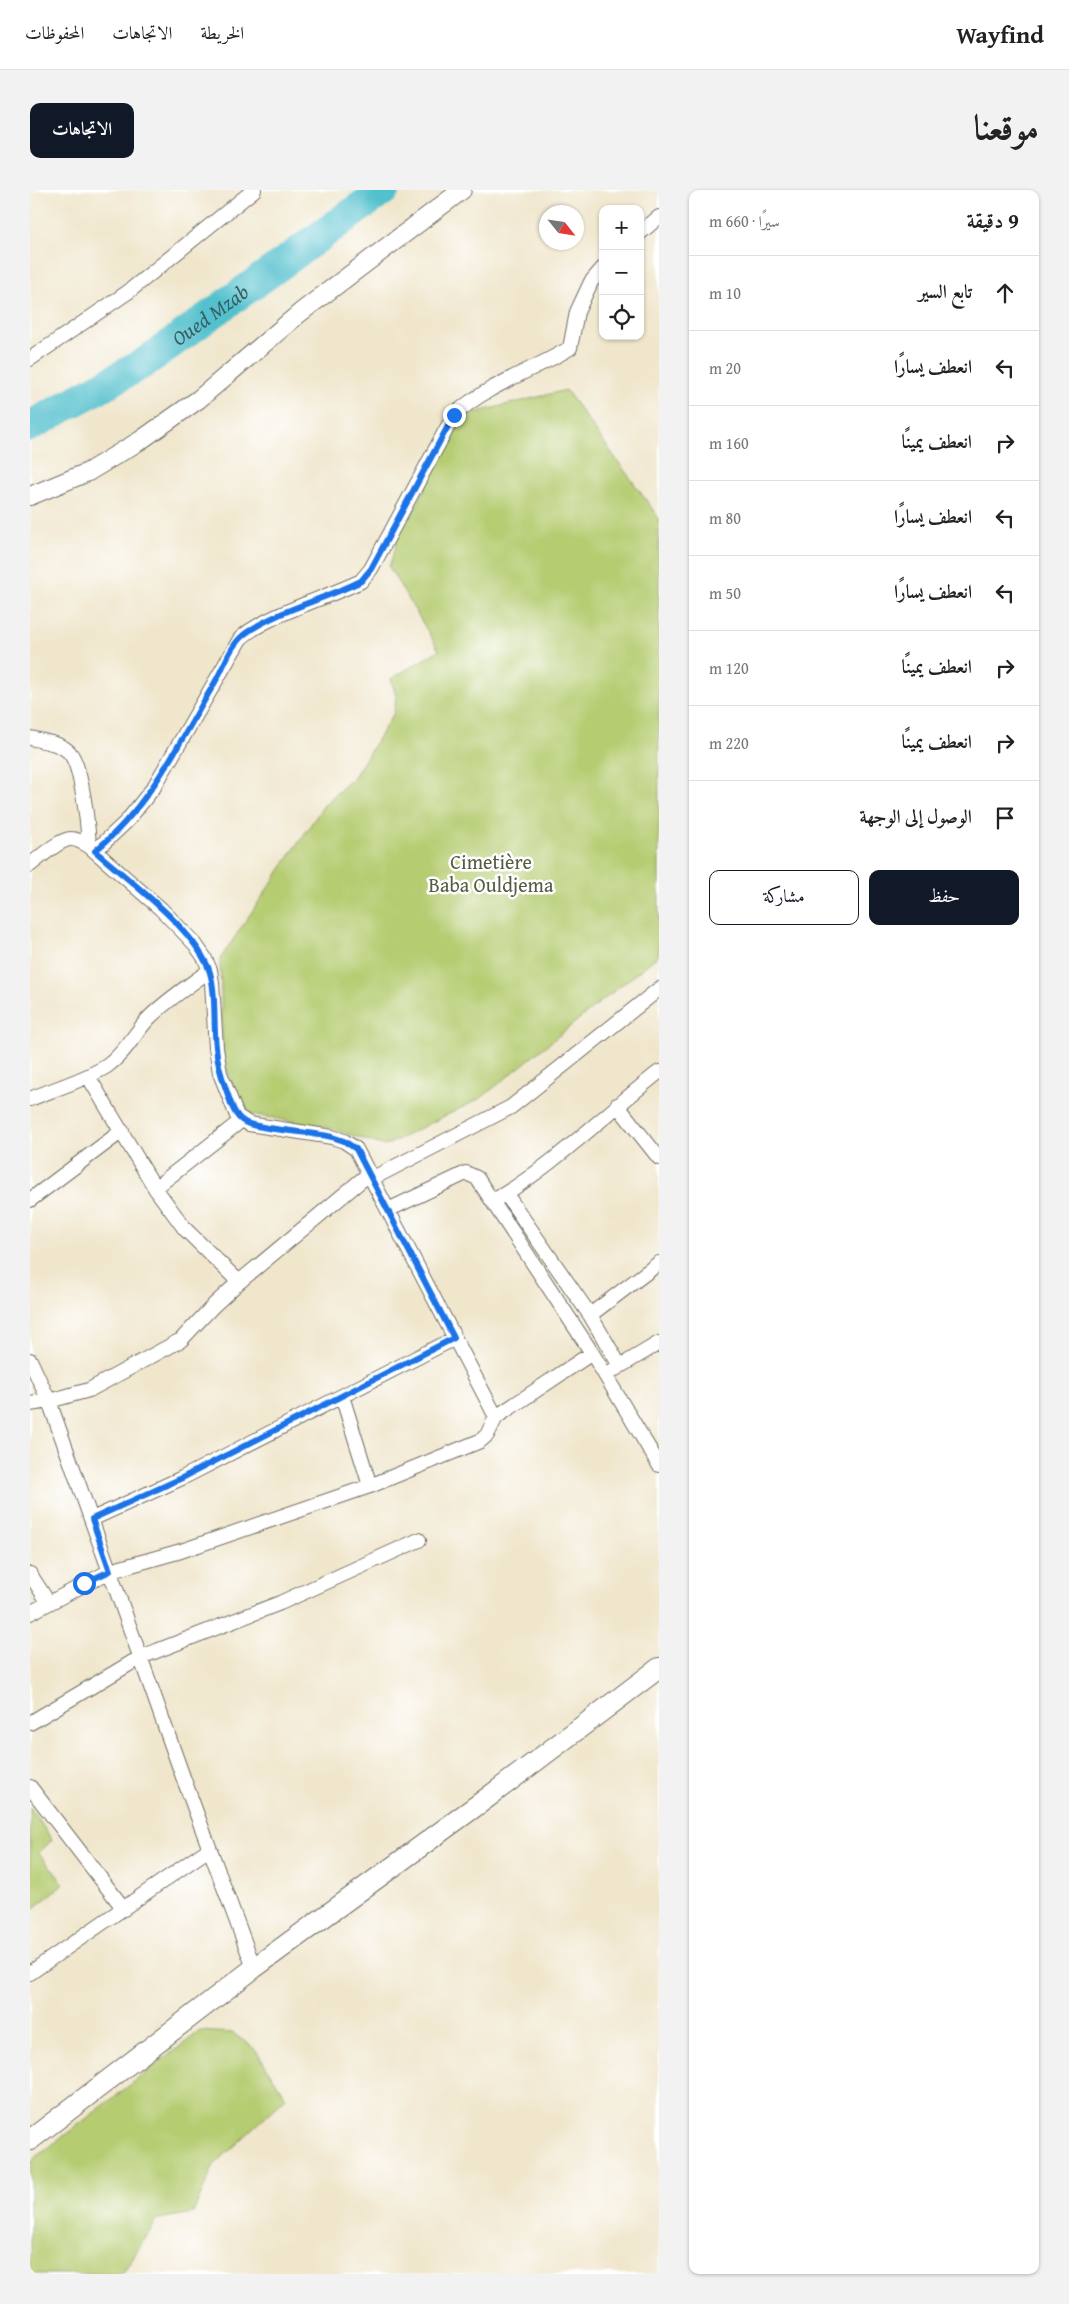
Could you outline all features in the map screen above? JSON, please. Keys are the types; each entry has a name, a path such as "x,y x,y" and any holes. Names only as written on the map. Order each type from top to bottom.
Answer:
{"main road":[{"path":"30,2140 254,1968 487,1798 659,1668"}],"street":[{"path":"30,359 128,292 254,190"},
{"path":"30,496 88,472 141,440 198,399 301,312 462,190"},
{"path":"644,230 659,217"},
{"path":"92,848 113,836 154,787 240,639 246,633 274,618 361,581 371,569 454,415 475,398 570,348 577,312 591,282 599,273"},
{"path":"30,738 60,746 74,758 92,848"},
{"path":"30,865 68,839 76,839 92,848 161,909 195,944 210,970 216,1048 220,1073 232,1108 242,1120 249,1124 318,1134 344,1141 356,1149 496,1417"},
{"path":"30,1099 88,1076 119,1056 155,1013 210,970"},
{"path":"30,1404 50,1402 89,1390 181,1340 239,1282 371,1175 511,1107 659,989"},
{"path":"493,1201 506,1194 565,1149 659,1072"},
{"path":"88,1076 156,1188 185,1229 239,1282"},
{"path":"617,1105 659,1158"},
{"path":"156,1188 242,1120"},
{"path":"30,1200 122,1131"},
{"path":"388,1210 466,1173 478,1178 592,1353 659,1465"},
{"path":"506,1194 590,1315 620,1366"},
{"path":"590,1315 659,1263"},
{"path":"92,1519 182,1478 454,1338"},
{"path":"604,1375 659,1343"},
{"path":"30,1613 110,1571 182,1551 370,1486 480,1441 487,1435 496,1417 592,1353"},
{"path":"31,1364 50,1402 209,1850 254,1968"},
{"path":"342,1396 370,1486"},
{"path":"30,1723 140,1657 280,1603 419,1540"},
{"path":"30,1574 48,1602"},
{"path":"30,1787 124,1909"},
{"path":"30,1973 209,1850"}],"green space":[{"name":"Cimetière Baba Ouldjema","path":"566,390 659,518 659,955 481,1098 385,1146 329,1128 245,1113 223,1060 220,959 324,805 354,777 394,713 396,696 391,679 439,650 389,567 396,546 396,532 411,517 461,416"},
{"path":"30,1807 52,1840 39,1853 64,1884 30,1911"},
{"path":"200,2031 233,2033 256,2050 286,2098 214,2165 193,2213 158,2219 122,2274 30,2274 30,2162"}],"waterway":[{"name":"Oued Mzab","path":"30,426 144,363 384,190"}],"route":[{"path":"84,1583 110,1571 92,1519 182,1478 454,1338 356,1149 344,1141 332,1137 249,1124 237,1116 232,1108 220,1073 216,1048 212,983 210,970 204,957 195,944 161,909 95,851 127,821 154,787 240,639 246,633 274,618 361,581 371,569 408,497 454,415"}]}
